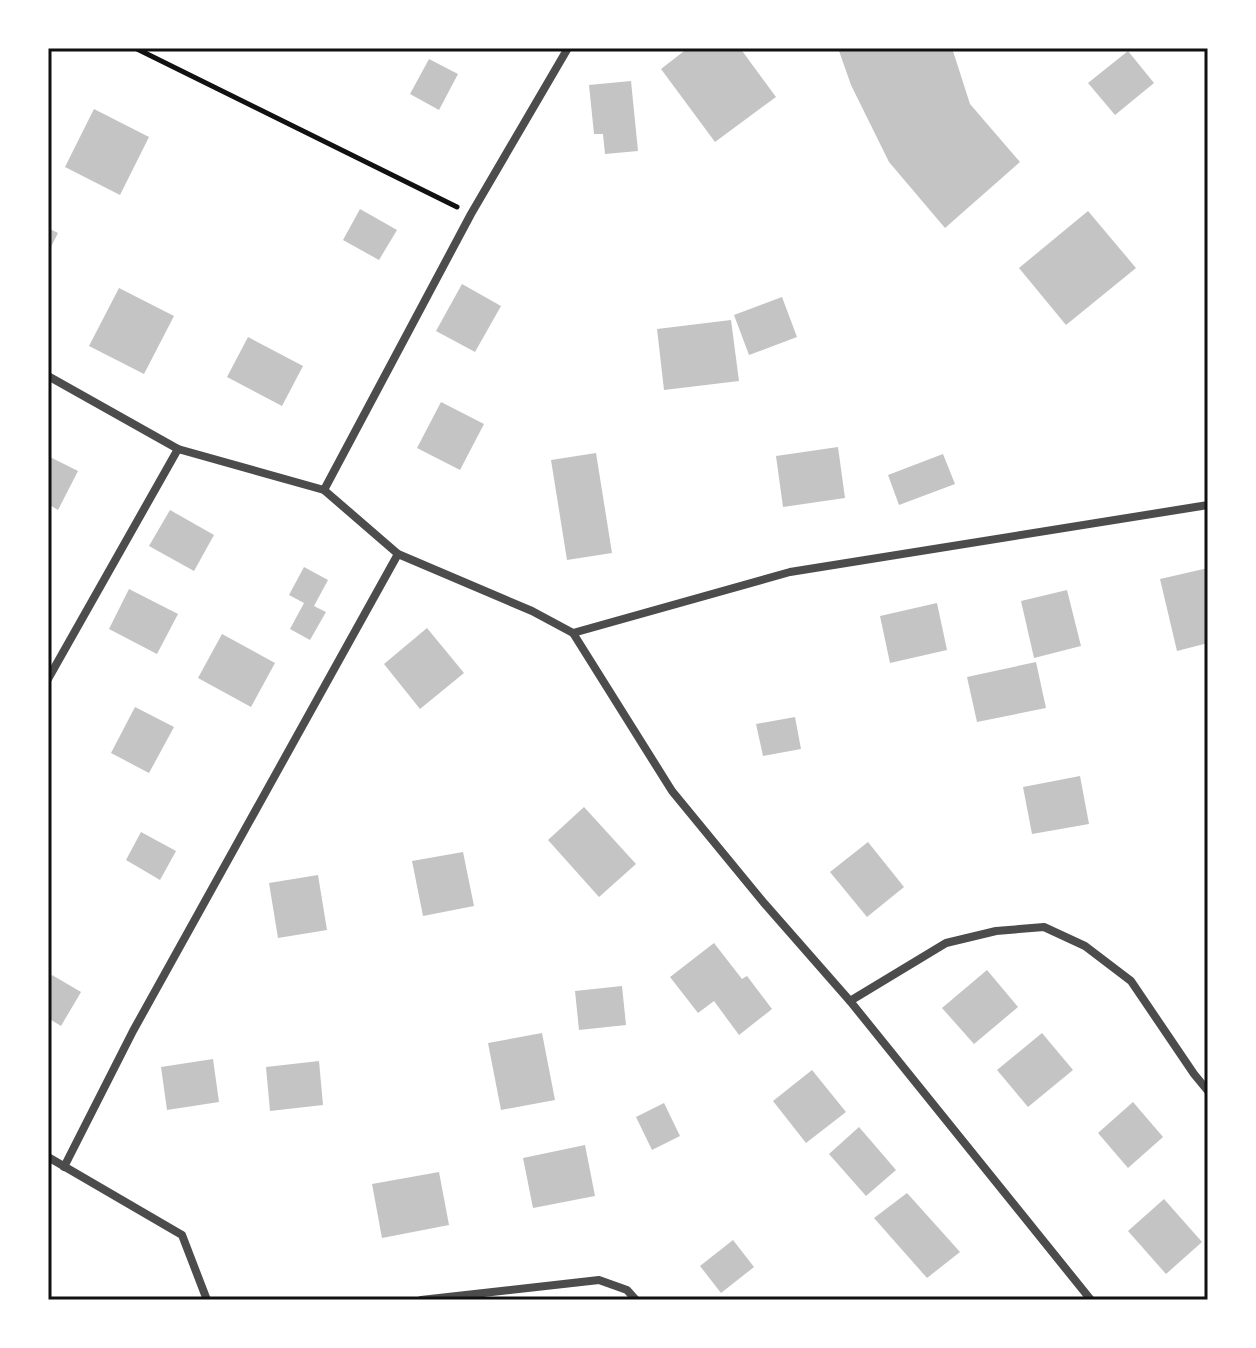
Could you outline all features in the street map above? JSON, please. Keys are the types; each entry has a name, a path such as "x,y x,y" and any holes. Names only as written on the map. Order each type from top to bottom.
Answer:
{"street":[{"path":"324,490 471,214 568,48"},
{"path":"48,376 178,449 324,490 398,554 532,611 573,633 672,791 850,1001 1091,1300"},
{"path":"48,679 178,449"},
{"path":"573,633 790,572 1208,505"},
{"path":"64,1167 133,1031 398,554"},
{"path":"850,1001 946,943 996,931 1044,927 1085,946 1131,981 1208,1091"},
{"path":"48,1157 182,1235 207,1300"},
{"path":"421,1300 599,1280 627,1290 636,1300"}],"path":[{"path":"135,48 471,214"}],"building":[{"path":"688,48 740,48 776,97 715,142 661,69"},
{"path":"838,48 952,48 970,104 1020,162 945,228 889,162 851,85"},
{"path":"1128,51 1154,83 1115,115 1088,83"},
{"path":"429,59 458,74 439,110 410,94"},
{"path":"631,81 638,151 605,154 603,134 594,134 589,85"},
{"path":"94,109 149,137 120,195 65,167"},
{"path":"360,209 397,230 379,260 343,240"},
{"path":"1088,211 1136,268 1066,325 1019,268"},
{"path":"48,228 58,233 48,253"},
{"path":"462,284 501,306 475,352 436,331"},
{"path":"119,288 174,316 144,374 89,346"},
{"path":"782,297 797,337 749,355 734,315"},
{"path":"731,320 739,381 664,390 657,329"},
{"path":"248,337 303,366 282,406 227,377"},
{"path":"441,402 484,424 460,470 417,448"},
{"path":"838,447 845,498 783,507 776,456"},
{"path":"596,453 612,553 567,560 551,460"},
{"path":"943,454 955,484 899,505 888,475"},
{"path":"48,456 78,471 58,510 48,504"},
{"path":"170,510 214,535 194,571 149,546"},
{"path":"304,567 328,580 314,606 326,612 310,640 290,629 304,603 289,595"},
{"path":"1208,568 1208,643 1177,651 1160,579"},
{"path":"129,589 178,614 157,654 109,629"},
{"path":"1067,590 1081,646 1034,658 1021,601"},
{"path":"937,603 947,650 890,663 880,616"},
{"path":"427,628 464,673 420,709 384,664"},
{"path":"222,634 275,663 251,707 198,678"},
{"path":"1036,662 1046,708 977,722 967,677"},
{"path":"135,707 174,727 149,773 111,753"},
{"path":"795,717 801,749 763,756 756,724"},
{"path":"1080,776 1089,824 1032,834 1023,787"},
{"path":"584,807 636,864 599,897 548,840"},
{"path":"141,832 176,851 160,880 126,860"},
{"path":"868,842 904,887 867,917 830,872"},
{"path":"463,852 474,906 423,916 412,861"},
{"path":"318,875 327,930 278,938 269,883"},
{"path":"714,943 742,979 747,976 772,1009 739,1035 714,1001 698,1013 670,977"},
{"path":"987,970 1018,1007 974,1044 942,1008"},
{"path":"52,975 81,992 61,1026 48,1018 48,983"},
{"path":"622,986 626,1025 579,1030 575,991"},
{"path":"542,1033 555,1100 501,1110 488,1043"},
{"path":"1042,1033 1073,1070 1028,1107 997,1070"},
{"path":"213,1059 219,1102 167,1110 161,1067"},
{"path":"319,1061 323,1105 270,1111 266,1067"},
{"path":"812,1070 846,1112 806,1143 773,1101"},
{"path":"1133,1102 1163,1137 1128,1168 1098,1133"},
{"path":"664,1103 680,1136 652,1150 636,1117"},
{"path":"859,1127 896,1170 866,1196 829,1154"},
{"path":"585,1145 595,1196 533,1208 523,1158"},
{"path":"439,1172 449,1225 382,1238 372,1184"},
{"path":"907,1193 960,1252 927,1278 874,1218"},
{"path":"1164,1199 1202,1242 1166,1274 1128,1231"},
{"path":"733,1240 754,1267 721,1293 700,1266"}]}
